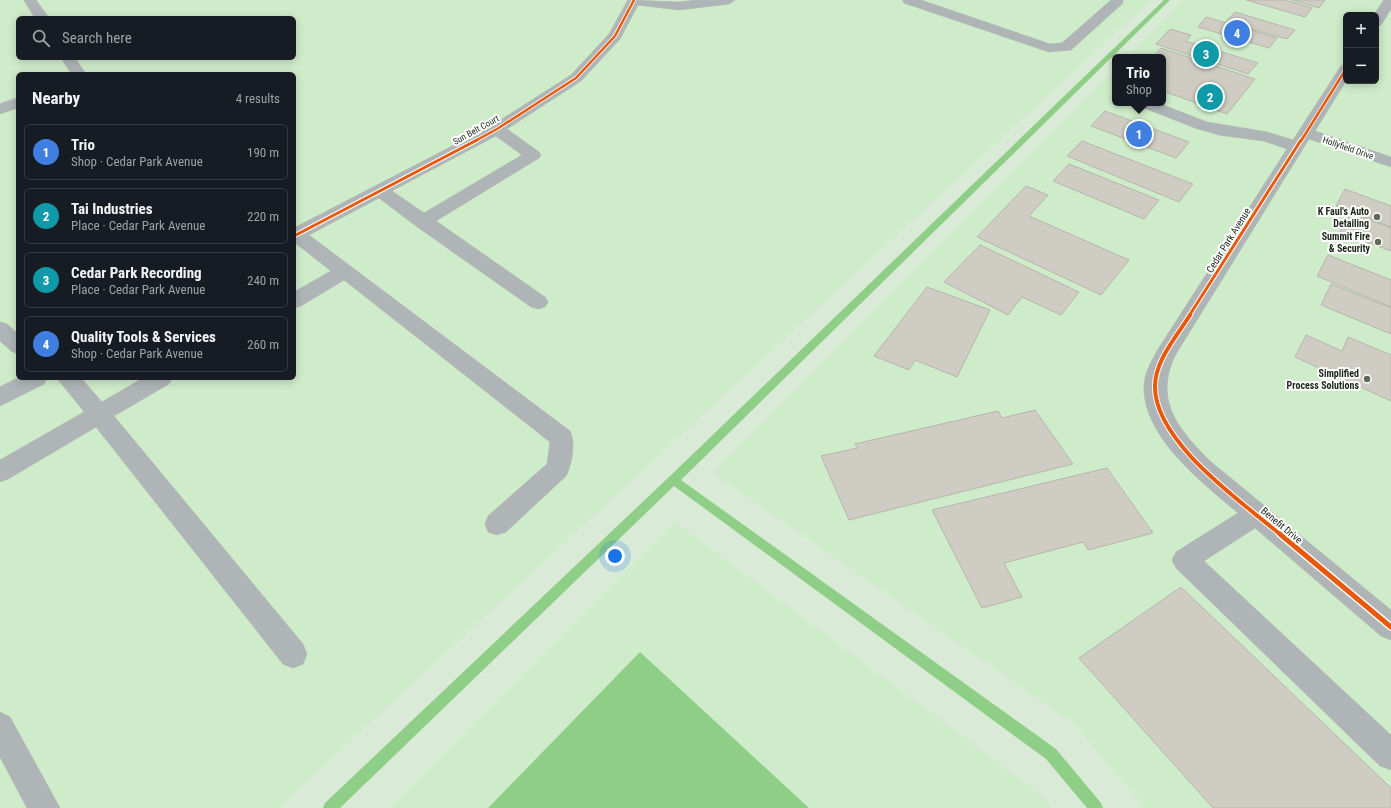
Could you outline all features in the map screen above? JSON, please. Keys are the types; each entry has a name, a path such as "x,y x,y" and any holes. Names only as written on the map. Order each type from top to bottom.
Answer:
{"street":[{"path":"30,0 41,16"},
{"path":"634,0 679,6 729,0"},
{"name":"Sun Belt Court","path":"296,235 379,190 497,129 576,78 615,36 634,0"},
{"path":"909,0 1049,48 1066,47 1117,3 1117,0"},
{"path":"1379,17 1390,0"},
{"path":"69,60 78,72"},
{"name":"Cedar Park Avenue","path":"1168,428 1159,408 1156,390 1158,372 1167,351 1343,74"},
{"path":"0,109 16,104"},
{"name":"Hollyfield Drive","path":"1152,106 1201,125 1219,130 1301,140 1391,162"},
{"path":"422,222 533,155 497,129"},
{"path":"379,190 422,222 538,302"},
{"path":"296,237 345,271 562,438 558,469 497,524"},
{"path":"296,300 345,271"},
{"path":"0,329 16,344"},
{"path":"0,397 32,380"},
{"path":"70,380 99,414 293,654"},
{"path":"0,472 158,380"},
{"name":"Benefit Drive","path":"1168,428 1183,449 1202,468 1391,627"},
{"path":"1256,514 1185,560 1391,755"},
{"path":"0,727 44,808"}],"shaded area":[{"path":"0,0 634,0 624,21 636,0 1151,0 278,808 0,808"},
{"path":"1183,0 1391,0 1391,808 1145,808 1074,724 713,473 1112,72 1112,106 1166,106 1166,54 1130,54"},
{"path":"675,522 1044,797 1052,808 390,808"},
{"path":"640,652 809,808 488,808"}],"building":[{"path":"1246,0 1285,0 1312,8 1305,17"},
{"path":"1292,0 1325,0 1319,8"},
{"path":"1235,12 1295,30 1287,39 1226,22"},
{"path":"1206,17 1277,38 1269,48 1198,27"},
{"path":"1170,29 1191,35 1186,41 1258,63 1248,74 1156,44"},
{"path":"1161,48 1255,79 1227,114 1166,92 1166,54 1156,54"},
{"path":"1105,111 1189,142 1176,158 1091,126"},
{"path":"1082,141 1193,184 1179,202 1067,156"},
{"path":"1069,164 1159,200 1144,219 1053,181"},
{"path":"1026,186 1048,195 1029,216 1129,260 1101,295 977,237"},
{"name":"K Faul's Auto Detailing","path":"1345,189 1391,206 1391,227 1336,206"},
{"name":"Summit Fire & Security","path":"1351,213 1391,228 1391,251 1340,232"},
{"path":"980,245 1079,292 1061,315 1022,297 1008,315 944,282"},
{"path":"1328,255 1391,280 1391,307 1317,276"},
{"path":"1331,284 1391,308 1391,334 1321,305"},
{"path":"927,287 990,310 957,377 915,360 909,370 874,356"},
{"name":"Simplified Process Solutions","path":"1306,335 1342,351 1348,337 1391,355 1391,401 1295,357"},
{"path":"1035,410 1073,464 849,520 821,456 857,448 855,444 998,411 1002,418"},
{"path":"1107,468 1153,533 1088,550 1083,542 1004,563 1022,597 982,608 932,510"},
{"path":"1181,587 1391,788 1391,808 1213,808 1079,658"}],"waterway":[{"path":"673,480 1167,0"},
{"path":"330,808 673,480"},
{"path":"673,480 1051,754 1096,808"}],"cycle path":[{"path":"296,235 497,129 576,78 615,36 634,0"},
{"path":"1343,74 1167,351 1158,371 1155,385 1156,398 1166,424 1183,448 1202,468 1391,627"}],"place":[{"name":"Quality Tools & Services","path":"1237,33"},
{"name":"Cedar Park Recording","path":"1206,54"},
{"name":"Tai Industries","path":"1210,97"},
{"name":"Trio","path":"1139,134"},
{"name":"K Faul's Auto Detailing","path":"1377,217"},
{"name":"Summit Fire & Security","path":"1378,242"},
{"name":"Simplified Process Solutions","path":"1367,379"}]}
